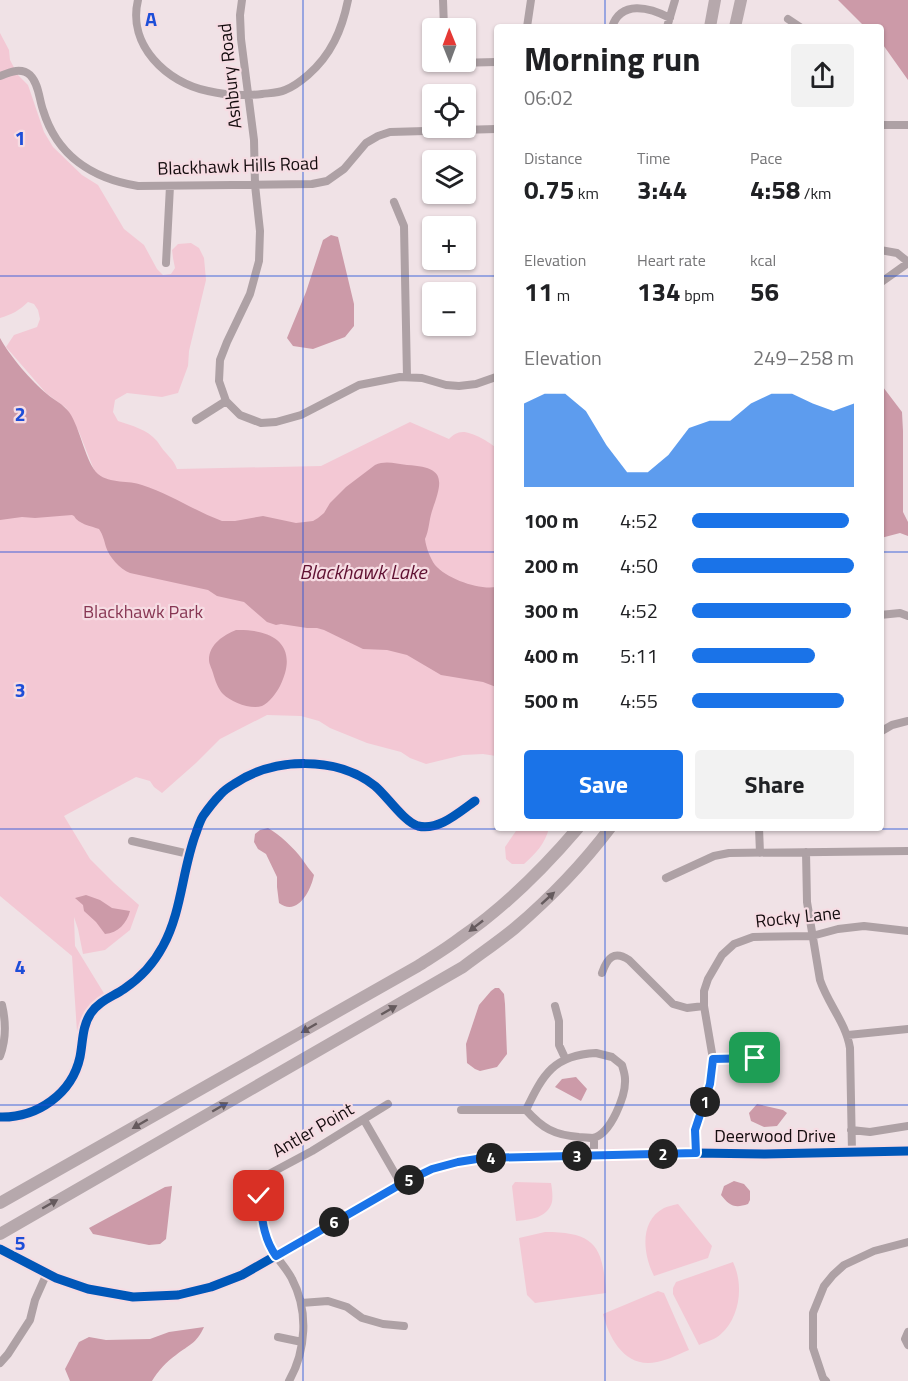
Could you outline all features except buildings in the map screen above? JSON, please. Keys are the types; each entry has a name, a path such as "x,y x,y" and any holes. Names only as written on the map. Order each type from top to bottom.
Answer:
{"highway":[{"path":"711,24 715,0"},
{"path":"736,24 741,0"},
{"path":"0,1203 418,966 452,944 503,905 545,866 575,831"},
{"path":"0,1234 463,967 514,929 560,887 608,831"}],"street":[{"path":"138,0 136,20 139,36 155,63 189,85 207,91 248,96 284,91 301,81 317,67 339,33 348,0"},
{"name":"Ashbury Road","path":"226,401 219,381 220,360 250,294 259,261 260,231 255,184 254,140 241,39 242,0"},
{"path":"443,0 444,18"},
{"path":"527,24 531,0"},
{"path":"613,24 621,10 636,6 658,12 669,22 675,0"},
{"path":"788,19 796,24"},
{"path":"476,62 494,62"},
{"name":"Blackhawk Hills Road","path":"0,76 13,71 23,71 30,75 36,84 50,129 76,161 96,174 118,183 138,186 312,184 327,181 344,170 366,143 390,132 494,129"},
{"path":"884,125 908,125"},
{"path":"166,263 170,186"},
{"path":"394,202 404,226 407,377"},
{"path":"884,251 897,253 908,262 884,280"},
{"path":"196,420 226,401 240,415 261,423 276,422 302,415 359,385 407,377 459,386 476,384 494,378"},
{"path":"884,615 900,613 908,616"},
{"path":"884,730 908,721"},
{"path":"0,1117 14,1117 38,1110 58,1096 69,1084 77,1069 83,1029 90,1013 139,977 164,946 174,919 189,854 202,817 221,793 246,776 276,766 316,764 346,771 362,777 376,787 400,812 415,825 420,826 432,826 444,822 475,801"},
{"path":"759,831 760,853"},
{"path":"132,841 189,854"},
{"path":"666,878 714,856 729,853 908,851"},
{"path":"806,852 807,902 820,980 823,990 848,1035 850,1048 852,1152"},
{"name":"Rocky Lane","path":"696,1153 695,1130 710,1084 713,1059 704,1006 704,991 722,955 734,944 753,937 812,936 838,929 864,926 908,931"},
{"path":"602,973 609,958 616,955 623,956 673,1004 687,1008 704,1006"},
{"path":"0,1056 5,1031 2,1005"},
{"path":"555,1006 559,1021 559,1045 565,1058"},
{"path":"848,1035 908,1029"},
{"path":"461,1110 526,1110 550,1131 568,1136 594,1138 614,1120 625,1080 622,1065 612,1057 596,1053 565,1058 543,1079 526,1110"},
{"path":"713,1059 755,1058"},
{"name":"Antler Point","path":"276,1256 265,1235 259,1196 260,1182 269,1174 312,1151 388,1104"},
{"path":"364,1120 401,1184"},
{"path":"851,1130 870,1132 908,1126"},
{"path":"594,1138 594,1156"},
{"name":"Deerwood Drive","path":"0,1249 47,1273 88,1289 132,1297 178,1295 211,1287 242,1275 401,1184 432,1169 458,1162 696,1153 908,1151"},
{"path":"826,1381 813,1348 813,1313 824,1286 844,1265 874,1251 908,1242"},
{"path":"276,1256 291,1277 301,1303 303,1321 298,1360 289,1381"},
{"path":"0,1363 30,1320 35,1300 47,1273"},
{"path":"301,1303 328,1301 346,1307 362,1318 383,1324 404,1326"},
{"path":"908,1332 905,1339 908,1346"},
{"path":"278,1337 302,1342"}],"green space":[{"name":"Blackhawk Park","path":"0,33 18,75 28,85 44,132 53,147 82,175 98,185 124,229 144,245 157,269 163,275 171,274 175,268 172,250 178,244 191,243 199,248 204,258 206,280 189,351 188,366 178,393 162,397 127,393 115,400 113,412 118,421 139,428 153,437 177,469 321,466 410,422 449,439 463,432 471,434 494,447 494,756 463,755 426,764 401,752 367,743 319,721 301,716 267,715 220,739 162,793 150,781 136,777 64,816 90,859 139,905 130,930 105,950 83,954 74,917 75,946 105,995 87,1011 77,1032 72,956 0,896 0,472 94,470 79,432 66,408 46,393 6,347 14,335 37,327 40,319 38,310 34,304 28,302 15,312 0,318"},
{"path":"516,831 548,831 542,844 524,864 512,864 506,859 505,847"},
{"path":"515,1182 551,1183 552,1202 547,1212 527,1220 516,1221 512,1186"},
{"path":"678,1204 712,1246 708,1258 654,1276 647,1258 647,1229 656,1214 666,1207"},
{"path":"545,1232 575,1235 593,1244 602,1263 606,1293 535,1303 527,1295 519,1238"},
{"path":"733,1262 739,1290 736,1310 719,1336 699,1345 673,1294 673,1288 676,1282"},
{"path":"658,1291 664,1293 689,1350 657,1362 636,1361 621,1350 615,1342 603,1314"}],"water":[{"path":"838,0 908,0 908,80 884,46 884,24 862,24"},
{"path":"331,235 338,237 354,304 354,326 345,337 313,349 293,346 287,338 306,292 323,240"},
{"name":"Blackhawk Lake","path":"0,338 41,389 69,412 90,462 98,474 114,481 137,484 152,489 222,521 263,516 296,523 313,521 324,513 330,503 346,487 375,465 391,463 429,469 435,472 439,483 425,539 430,556 440,570 455,579 481,587 494,587 494,686 483,682 441,675 407,655 387,650 363,649 317,628 276,625 267,622 244,602 217,596 208,590 130,573 112,559 99,529 78,521 72,515 0,520"},
{"path":"884,388 902,412 903,512 908,522 908,536 900,533 884,537"},
{"path":"236,630 249,630 271,636 285,650 287,660 280,686 270,700 262,706 247,706 227,697 218,687 210,665 210,654 214,645 222,637"},
{"path":"268,828 291,846 314,875 307,894 292,907 279,903 277,877 266,854 258,849 254,842 255,834"},
{"path":"86,895 112,908 130,911 127,920 114,932 105,934 75,898"},
{"path":"495,988 499,988 504,994 507,1054 497,1067 480,1071 467,1063 466,1044 479,1005"},
{"path":"576,1077 587,1089 581,1101 555,1087 562,1079"},
{"path":"757,1104 787,1113 777,1126 764,1127 751,1121 749,1113"},
{"path":"734,1181 744,1184 750,1191 748,1204 732,1205 721,1195 724,1186"},
{"path":"172,1186 166,1239 160,1244 149,1245 93,1234 89,1228 165,1187"},
{"path":"204,1327 195,1340 166,1363 152,1381 70,1381 65,1369 79,1342 89,1337 106,1340 150,1339 169,1332"}],"cycle path":[{"path":"0,1117 27,1113 51,1101 61,1093 76,1070 84,1029 91,1013 102,1002 135,980 155,958 163,946 174,919 191,847 200,822 213,802 228,787 250,775 268,769 286,765 324,765 360,776 375,786 413,824 426,827 441,823 475,801"},
{"path":"0,1249 56,1278 88,1289 133,1297 178,1295 211,1287 242,1275 401,1184 432,1169 458,1162 483,1158 908,1151"}],"route":[{"path":"259,1196 265,1235 276,1256 401,1184 432,1169 458,1162 483,1158 696,1153 695,1130 710,1084 713,1059 755,1058"}]}
